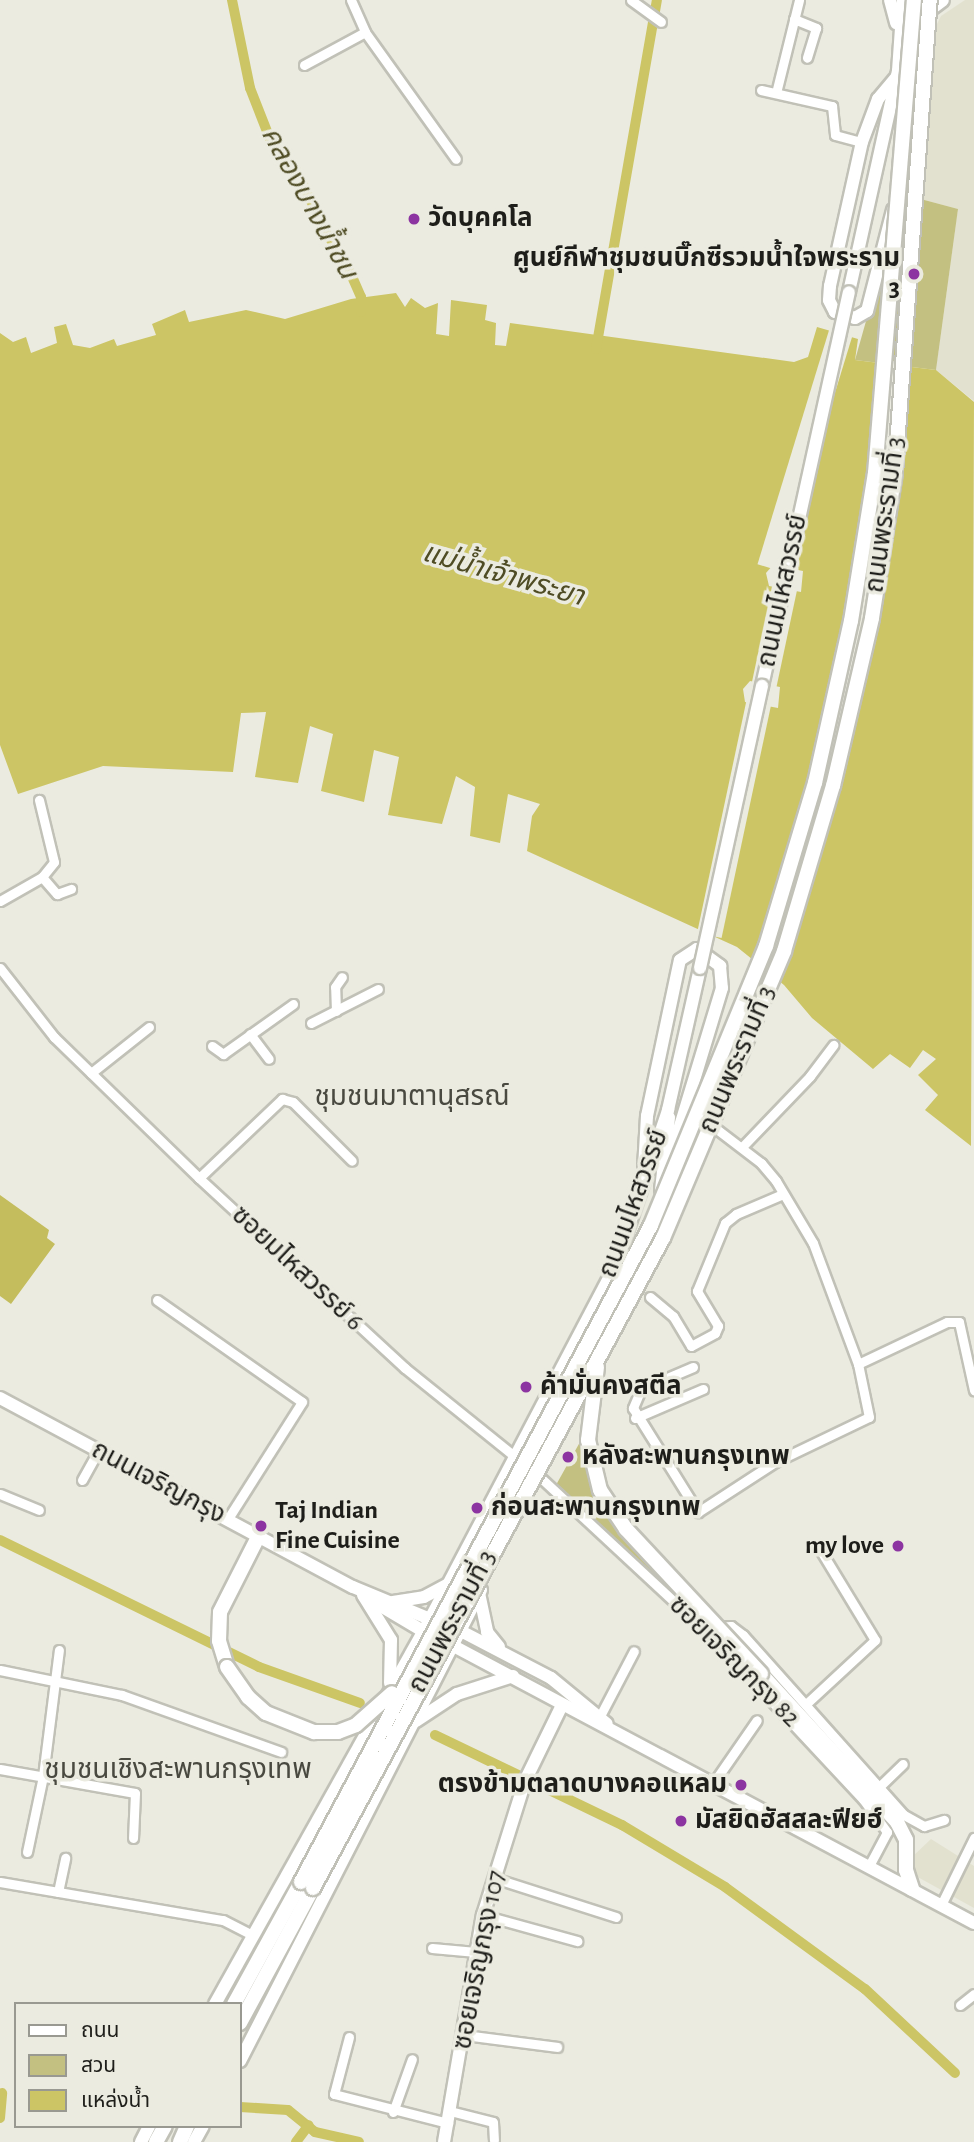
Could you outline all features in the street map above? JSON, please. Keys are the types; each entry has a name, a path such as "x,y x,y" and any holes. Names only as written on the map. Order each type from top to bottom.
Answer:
{"main road":[{"path":"890,0 898,30"},
{"name":"ถนนมไหสวรรย์","path":"423,1632 513,1455 615,1266 668,1110 898,74 898,30 903,0"},
{"name":"ถนนพระรามที่ 3","path":"242,2019 411,1671 651,1225 766,946 815,783 850,621 875,473 914,0"},
{"path":"929,4 943,0"},
{"name":"ถนนมไหสวรรย์","path":"898,74 915,41 929,4"},
{"name":"ถนนพระรามที่ 3","path":"235,2002 307,1885 663,1238 784,951 833,786 872,618 895,473 929,4"},
{"path":"898,74 878,99 862,142 828,300 835,312 855,318 867,311 876,287 905,166 915,41"},
{"path":"644,1180 648,1115 680,960 697,949 710,955 723,976 688,1108 665,1173"},
{"name":"ถนนมไหสวรรย์","path":"454,1645 628,1302 665,1173 668,1110"},
{"path":"603,1345 588,1413 592,1466 600,1490 626,1529 897,1822 906,1840 906,1870 912,1889"},
{"name":"ถนนเจริญกรุง","path":"0,1398 358,1591 423,1632 454,1645 562,1705 604,1720"},
{"path":"258,1537 225,1597 218,1629 227,1667 248,1698 277,1720 314,1732 338,1732 366,1720 411,1671"},
{"path":"393,1602 424,1597 447,1585"},
{"path":"358,1591 391,1640 390,1687"},
{"name":"ถนนเจริญกรุง","path":"358,1591 393,1602 461,1630 501,1650 551,1678 604,1720 974,1923"},
{"path":"480,1592 487,1632 501,1650"},
{"name":"ถนนพระรามที่ 3","path":"216,2002 423,1632"},
{"name":"ถนนพระรามที่ 3","path":"242,2057 454,1645"},
{"path":"413,1723 457,1694 513,1676"},
{"name":"ซอยเจริญกรุง 107","path":"444,2142 465,2035 483,1915 527,1776 562,1705"},
{"path":"358,1748 374,1737 384,1738 392,1751 389,1770"}],"street":[{"path":"351,0 365,32 456,159"},
{"path":"631,0 661,22"},
{"path":"776,93 799,0"},
{"path":"794,19 816,28 807,58"},
{"path":"304,65 365,32"},
{"path":"761,90 832,106 835,135 862,142"},
{"path":"0,901 42,877 54,862 54,852 40,800"},
{"path":"42,877 57,894 71,889"},
{"name":"ซอยมไหสวรรย์ 6","path":"0,968 54,1037 198,1178 405,1368 513,1455"},
{"path":"336,1011 335,987 342,977"},
{"path":"311,1023 378,989"},
{"path":"212,1046 223,1054 293,1004"},
{"path":"90,1073 149,1027"},
{"path":"250,1034 269,1059"},
{"path":"742,1147 810,1076 833,1045"},
{"path":"198,1178 282,1099 293,1102 352,1161"},
{"path":"688,1108 761,1163 813,1243 858,1364 869,1417 771,1465 698,1512 635,1418 633,1408 641,1389 693,1367"},
{"path":"650,1297 673,1316 691,1346 697,1345 719,1329 697,1291 725,1223 736,1214 783,1194"},
{"path":"157,1300 302,1402 227,1520"},
{"path":"858,1364 947,1322 960,1322 974,1391"},
{"path":"635,1418 703,1389"},
{"path":"82,1480 98,1451"},
{"name":"ซอยเจริญกรุง 82","path":"541,1478 708,1632 811,1740 887,1832 869,1866"},
{"path":"0,1494 39,1510"},
{"path":"806,1704 874,1642 822,1553"},
{"path":"708,1632 715,1627 731,1626 806,1704 879,1787 917,1824 924,1826 944,1820"},
{"path":"27,1852 43,1776 59,1650"},
{"path":"604,1720 634,1651"},
{"path":"0,1670 56,1678 122,1695 281,1752"},
{"path":"714,1782 757,1720"},
{"path":"879,1787 903,1764"},
{"path":"0,1769 135,1794 132,1838"},
{"path":"942,1905 974,1838"},
{"path":"58,1892 65,1858"},
{"path":"494,1878 616,1917"},
{"path":"0,1882 228,1922 253,1935"},
{"path":"483,1915 577,1941"},
{"path":"432,1948 476,1952"},
{"path":"960,2005 974,1994"},
{"path":"465,2035 557,2048"},
{"path":"349,2037 331,2090 334,2094 393,2112 493,2122 494,2140"},
{"path":"393,2112 412,2059"}],"shaded area":[{"path":"965,0 974,0 974,401 936,370 958,209 917,198 926,46 941,16"},
{"path":"0,1195 49,1230 47,1238 55,1244 11,1304 0,1296"},
{"path":"931,1839 974,1866 974,1908 914,1875 911,1858"}],"green space":[{"name":"ศูนย์กีฬาชุมชนบิ๊กซีรวมน้ำใจพระราม 3","path":"902,194 958,209 936,370 855,360"},
{"path":"580,1442 596,1458 602,1488 708,1628 556,1485"}],"water":[{"name":"แม่น้ำเจ้าพระยา","path":"396,293 405,307 411,298 425,308 438,303 436,334 449,336 451,300 487,305 485,320 496,323 495,345 506,346 510,323 794,362 808,357 817,327 858,339 855,360 936,370 974,402 971,1146 925,1110 938,1095 918,1075 936,1059 923,1050 910,1068 890,1054 873,1069 812,1018 784,985 737,947 527,851 532,816 540,804 508,794 500,843 470,836 475,787 456,776 442,824 388,815 399,757 374,750 364,802 321,791 333,734 310,726 298,783 255,777 266,712 241,713 233,772 103,766 18,794 0,745 0,333 13,342 26,337 31,353 57,343 54,327 66,324 73,345 90,348 114,339 117,346 156,335 152,324 185,310 189,322 246,310 285,319 351,299","holes":["773,565 803,571 801,592 769,586 766,573","750,681 780,687 778,708 745,702 743,689"]}],"pier":[{"path":"830,327 853,334 780,571 757,564"},
{"path":"876,359 911,363 900,483 877,619 776,983 752,963 807,785 844,616 867,477"},
{"path":"773,583 797,588 776,691 751,686"},
{"path":"747,698 771,703 722,938 697,933"}],"waterway":[{"name":"คลองบางน้ำชน","path":"232,0 250,88 272,144 293,164 328,236 343,256 361,297 361,312"},
{"path":"596,349 657,0"},
{"path":"0,1540 259,1667 360,1703"},
{"path":"435,1735 622,1825 725,1887 865,1989 955,2073"},
{"path":"0,2118 2,2093"},
{"path":"242,2107 288,2110 315,2132 359,2142"},
{"path":"296,2142 309,2125"}],"place":[{"name":"วัดบุคคโล","path":"414,219"},
{"name":"ศูนย์กีฬาชุมชนบิ๊กซีรวมน้ำใจพระราม 3","path":"914,274"},
{"name":"ค้ามั่นคงสตีล","path":"526,1387"},
{"name":"หลังสะพานกรุงเทพ","path":"568,1457"},
{"name":"ก่อนสะพานกรุงเทพ","path":"477,1508"},
{"name":"Taj Indian Fine Cuisine","path":"261,1526"},
{"name":"my love","path":"898,1546"},
{"name":"ตรงข้ามตลาดบางคอแหลม","path":"741,1785"},
{"name":"มัสยิดฮัสสละฟียฮ์","path":"681,1821"}],"district":[{"name":"ชุมชนมาตานุสรณ์","path":"412,1097"},
{"name":"ชุมชนเชิงสะพานกรุงเทพ","path":"178,1770"}]}
